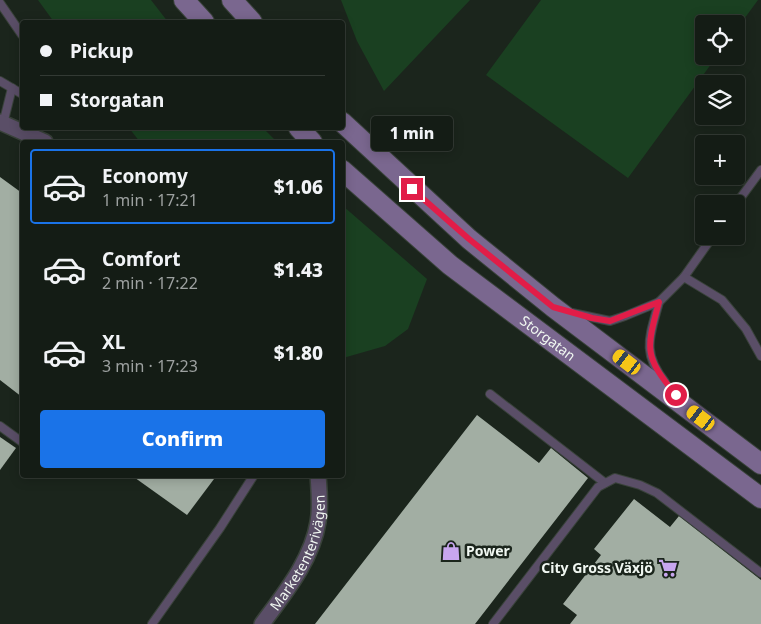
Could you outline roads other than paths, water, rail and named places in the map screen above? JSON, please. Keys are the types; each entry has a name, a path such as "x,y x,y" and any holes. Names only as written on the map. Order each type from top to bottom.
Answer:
{"main road":[{"path":"184,0 202,20"},
{"path":"232,0 250,20"},
{"path":"345,125 469,239 553,307 761,464"},
{"path":"301,130 310,140"},
{"name":"Storgatan","path":"345,173 450,265 761,498"}],"street":[{"path":"2,123 40,140"},
{"name":"Marketenterivägen","path":"262,624 297,574 312,544 318,522 320,500 318,478"}],"lane":[{"path":"0,3 20,32"},
{"path":"0,81 20,93"},
{"path":"2,123 12,88"},
{"path":"743,195 761,170"},
{"path":"553,307 610,321 659,302 684,277 707,245"},
{"path":"684,277 722,300 746,329 761,356"},
{"path":"659,302 648,346 650,356 656,371 686,407"},
{"path":"490,394 605,483"},
{"path":"0,426 20,441"},
{"path":"152,624 220,528 252,478"},
{"path":"493,624 598,487 615,478 640,484 657,493 761,573"}],"place":[{"name":"Power","path":"451,551"},
{"name":"City Gross Växjö","path":"668,568"}]}
